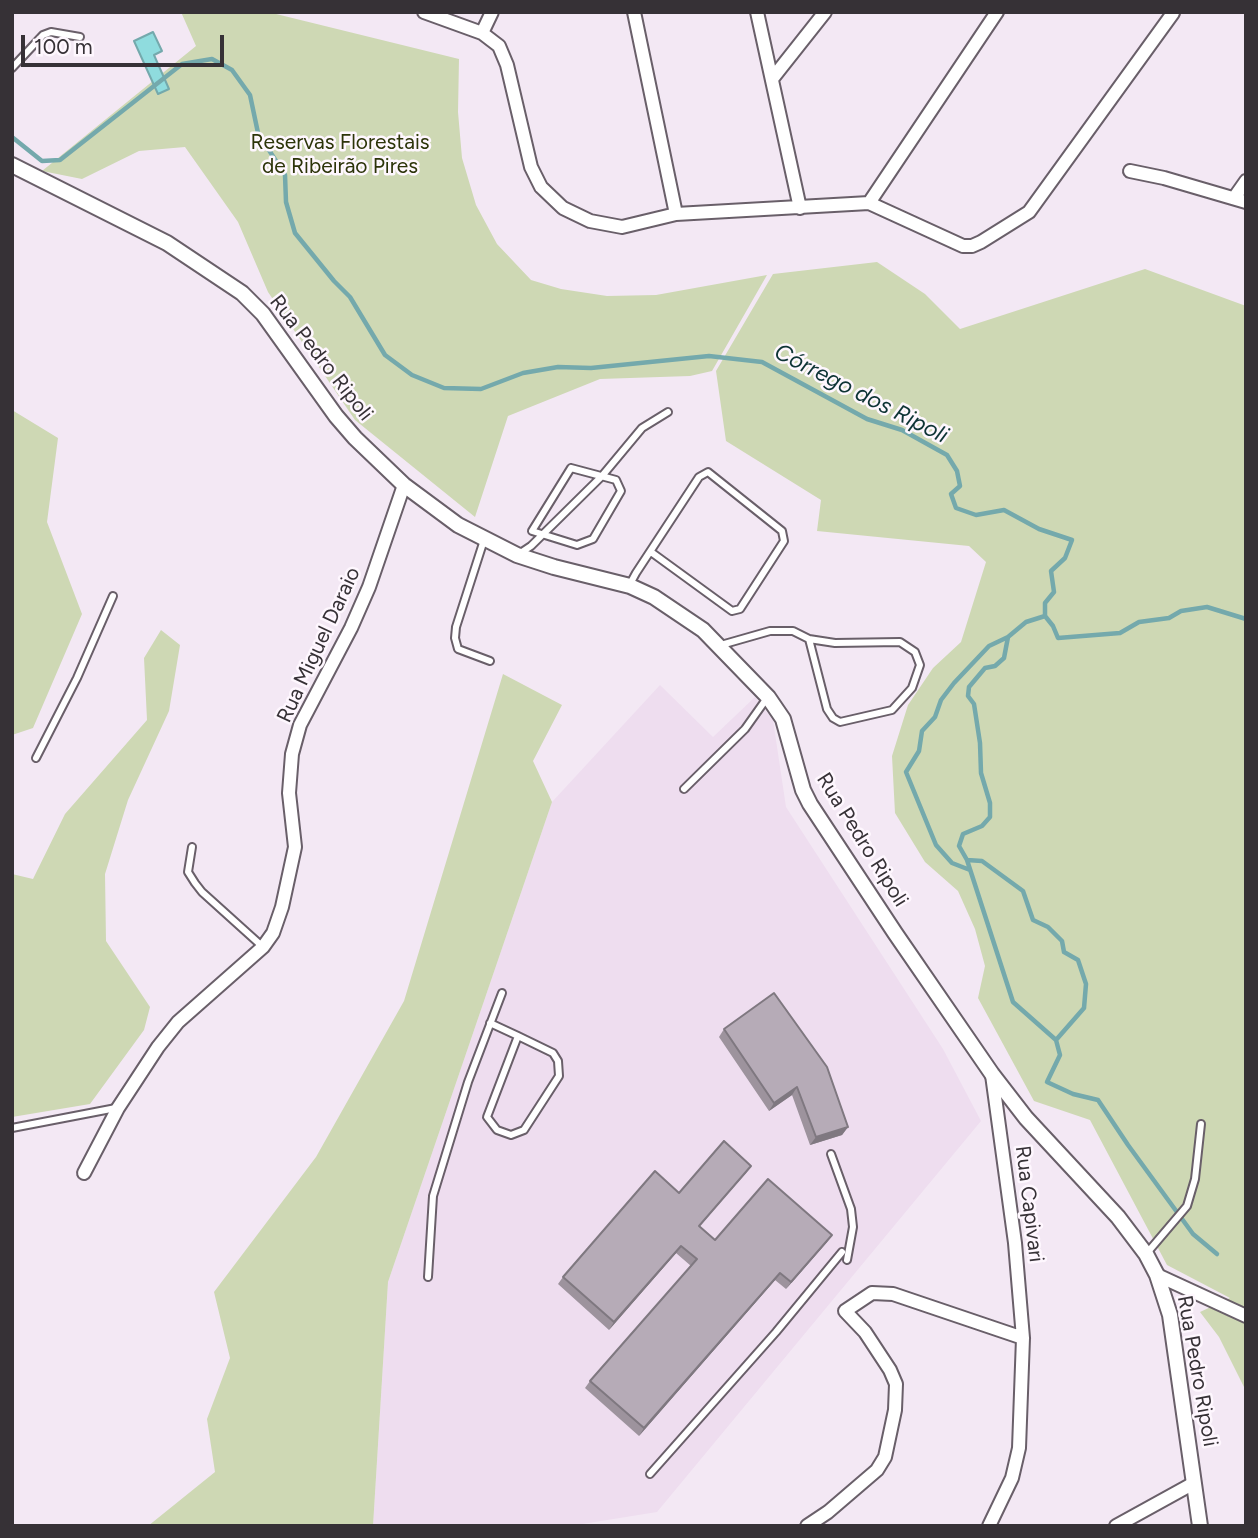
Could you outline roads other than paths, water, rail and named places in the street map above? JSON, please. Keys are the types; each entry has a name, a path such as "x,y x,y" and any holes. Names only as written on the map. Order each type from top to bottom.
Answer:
{"street":[{"path":"424,12 482,33 492,40 503,54 531,167 541,187 552,200 590,221 622,228 676,214 869,203 963,246 981,242 1017,221 1041,198 1173,13"},
{"path":"482,33 492,12"},
{"path":"634,12 676,214"},
{"path":"757,12 800,208"},
{"path":"772,79 825,12"},
{"path":"869,203 998,12"},
{"name":"Rua Pedro Ripoli","path":"12,165 167,243 242,293 270,323 336,416 355,438 404,485 458,525 517,555 630,586 680,613 719,645 768,697 783,719 803,790 810,804 992,1074 1026,1118 1118,1217 1146,1254 1157,1275 1170,1315 1200,1526"},
{"path":"1130,171 1240,200 1246,181"},
{"name":"Rua Miguel Daraio","path":"85,1173 118,1108 158,1047 178,1022 263,947 273,933 282,907 295,848 289,793 292,754 300,725 351,628 369,587 404,485"},
{"name":"Rua Capivari","path":"989,1526 1012,1478 1019,1448 1023,1338 1015,1243 992,1074"},
{"path":"1157,1275 1246,1316"},
{"path":"807,1526 828,1512 877,1470 885,1457 895,1410 896,1384 890,1370 865,1332 845,1311 872,1293 893,1294 1023,1338"},
{"path":"1116,1526 1194,1483"}],"lane":[{"path":"12,68 43,35 51,32 80,37"},
{"path":"517,555 542,535 602,475 642,428 668,412"},
{"path":"571,468 616,481 621,491 593,539 577,545 542,535 531,531 571,468"},
{"path":"630,586 651,552 699,477 708,472 782,531 784,541 740,609 732,611 651,552"},
{"path":"484,540 456,627 455,638 458,649 490,660"},
{"path":"36,758 77,678 113,596"},
{"path":"719,645 781,630 793,631 809,639 835,643 900,642 915,652 920,665 912,688 892,710 840,722 833,718 827,709 809,639"},
{"path":"684,789 745,729 768,697"},
{"path":"192,847 188,872 201,892 263,947"},
{"path":"428,1277 433,1196 468,1082 502,993"},
{"path":"490,1023 518,1036 553,1053 558,1061 559,1076 524,1130 511,1135 497,1130 487,1117 518,1036"},
{"path":"12,1128 118,1108"},
{"path":"1146,1254 1187,1206 1195,1179 1201,1124"},
{"path":"831,1154 851,1209 853,1227 846,1260"},
{"path":"650,1474 776,1332 842,1252"}],"water":[{"path":"153,32 162,51 154,55 169,89 158,94 134,41"}],"waterway":[{"name":"Córrego dos Ripoli","path":"12,137 42,161 60,160 182,64 212,59 232,70 250,95 258,133 285,175 286,202 295,233 350,297 385,355 412,375 444,388 481,389 523,373 558,367 591,368 709,356 762,362 867,419 902,430 947,455 957,471 960,486 951,494 956,508 976,515 1004,510 1039,529 1072,540 1065,558 1051,571 1054,592 1045,603 1045,616 1026,622 1008,637 1004,658 995,666 985,668 969,687 968,696 974,704 981,773 990,803 990,817 982,826 963,834 959,846 967,860 1013,1002 1056,1040 1060,1055 1047,1082 1073,1094 1098,1100 1193,1234 1217,1254"},
{"path":"1045,616 1058,638 1120,633 1139,622 1169,618 1181,611 1207,607 1246,619"},
{"name":"Córrego dos Ripoli","path":"970,870 952,863 936,845 906,772 919,751 922,731 935,717 941,700 989,646 1008,637"},
{"name":"Córrego dos Ripoli","path":"967,860 982,861 1023,891 1033,920 1048,927 1062,941 1064,952 1078,960 1086,984 1084,1008 1056,1040"}],"park label":[{"name":"Reservas Florestais de Ribeirão Pires","path":"340,155"}]}
